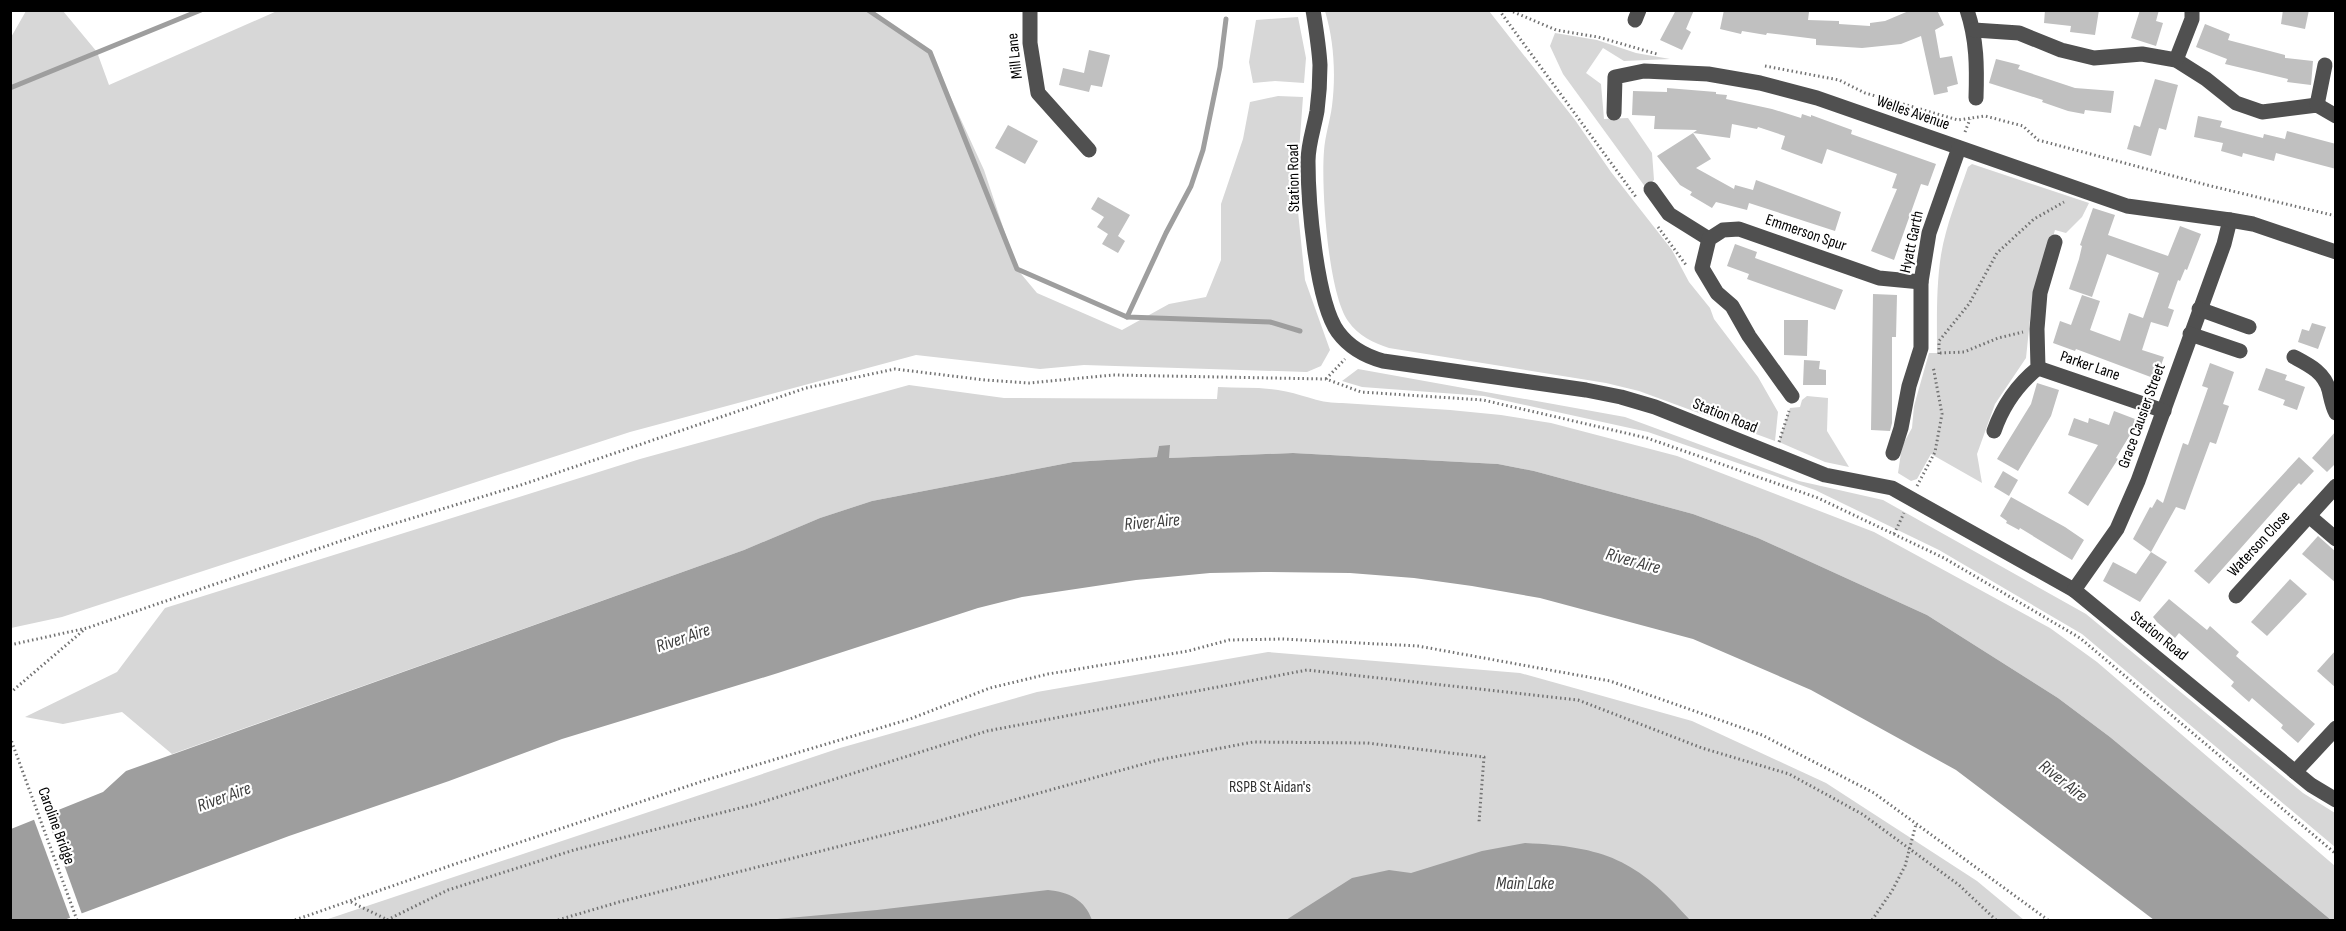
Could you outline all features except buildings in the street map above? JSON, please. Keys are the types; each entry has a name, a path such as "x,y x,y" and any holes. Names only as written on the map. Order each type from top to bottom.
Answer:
{"street":[{"name":"Mill Lane","path":"1030,10 1030,43 1038,93 1089,150"},
{"name":"Station Road","path":"1313,10 1320,66 1317,111 1308,160 1318,274 1331,322 1338,333 1354,348 1383,361 1621,397 1655,407 1825,475 1892,488 2074,590 2311,785 2336,800"},
{"path":"1967,10 1974,30 1977,65 1976,98"},
{"path":"2176,60 2192,19 2192,10"},
{"path":"1974,30 2019,33 2061,50 2094,58 2142,54 2176,60 2206,79 2236,103 2262,112 2317,105 2336,116"},
{"path":"2317,105 2325,65"},
{"name":"Welles Avenue","path":"1614,113 1615,77 1644,71 1708,74 1760,83 1817,98 2127,206 2253,224 2336,252"},
{"name":"Hyatt Garth","path":"1893,453 1901,428 1909,386 1926,350 1921,282 1929,233 1959,148"},
{"path":"1651,189 1669,214 1709,239 1696,268 1717,293 1732,306 1791,402"},
{"name":"Grace Causier Street","path":"2074,590 2117,529 2138,481 2224,244 2230,220"},
{"name":"Emmerson Spur","path":"1709,239 1723,230 1739,229 1880,278 1921,282"},
{"name":"Parker Lane","path":"1994,431 2000,413 2011,394 2038,368 2037,329 2040,293 2055,242"},
{"path":"2199,309 2249,327"},
{"path":"2190,334 2241,351"},
{"path":"2294,357 2321,374 2336,413"},
{"name":"Parker Lane","path":"2038,368 2164,411"},
{"name":"Waterson Close","path":"2236,596 2336,486"},
{"name":"Waterson Close","path":"2309,516 2336,539"},
{"path":"2295,772 2336,728"}],"path":[{"path":"1499,10 1640,202"},
{"path":"1509,10 1556,30 1598,37 1624,46 1667,55"},
{"path":"1763,66 1839,80 1865,93 1958,120 1985,116 2023,126 2038,140 2336,216"},
{"path":"1939,354 1939,341 1969,304 1997,253 2034,219 2064,202 2075,189"},
{"path":"1654,222 1696,268"},
{"path":"1926,350 1939,354 1964,352 1998,338 2037,329"},
{"path":"1326,380 1354,348"},
{"path":"1894,534 1935,452 1942,414 1926,350"},
{"path":"10,645 87,628 359,535 524,484 806,388 895,369 985,380 1029,382 1113,375 1326,380 1361,392 1483,400 1647,438 1818,498 1944,558 2080,638 2336,854"},
{"path":"1774,455 1791,402"},
{"path":"10,693 87,628"},
{"path":"295,921 706,780 910,718 990,688 1048,674 1188,651 1229,640 1282,639 1418,646 1610,681 1762,735 1874,793 2048,921"},
{"path":"349,901 388,920 448,890 564,853 756,804 987,731 1307,670 1578,700 1702,748 1789,774 1862,814 1959,885 1996,921"},
{"name":"Caroline Bridge","path":"11,739 77,921"},
{"path":"558,921 619,902 924,825 1158,760 1253,742 1367,743 1484,757 1479,822"},
{"path":"1872,921 1905,866 1916,824"}],"green space":[{"path":"26,11 63,11 97,52 109,85 277,11 868,11 930,52 984,170 1017,269 1037,293 1122,330 1169,304 1206,297 1221,260 1221,204 1243,139 1250,102 1278,96 1303,97 1296,192 1305,280 1330,350 1321,366 1307,372 1084,365 1040,369 916,355 630,432 62,617 11,628 10,39"},
{"path":"1325,11 1489,11 1575,120 1611,172 1672,250 1689,282 1710,308 1714,319 1758,377 1778,412 1775,441 1639,391 1606,383 1389,348 1361,335 1348,321 1341,307 1335,287 1327,239 1323,168 1332,106 1334,70"},
{"path":"1298,17 1306,58 1304,83 1275,81 1253,83 1249,62 1256,20"},
{"path":"1555,33 1597,40 1636,53 1670,59 1624,61 1603,48 1586,73 1601,84 1604,119 1628,118 1652,153 1654,180 1646,188 1563,74 1550,46"},
{"path":"1972,164 2089,203 2082,217 2066,233 2055,230 2031,310 2026,358 1995,404 1977,454 1982,483 1931,454 1917,479 1911,481 1898,473 1902,446 1912,428 1914,406 1929,353 1937,353 1941,255 1953,211 1968,167"},
{"path":"1358,369 1625,417 1799,481 1883,500 2086,614 2303,793 2335,813 2335,847 2082,634 1939,550 1815,490 1648,432 1484,396 1362,387 1342,381"},
{"path":"909,385 1004,398 1217,399 1218,387 1271,389 1334,403 1450,410 1551,423 1677,456 1874,532 2050,628 2097,662 2335,866 2335,920 2331,920 2110,737 2058,698 1927,615 1758,538 1693,514 1534,471 1498,464 1293,453 1169,458 1159,446 1158,457 1073,462 872,501 820,518 744,550 172,754 122,712 63,724 25,717 117,672 165,608 640,459"},
{"path":"1807,396 1828,398 1827,431 1849,467 1825,462 1779,442 1790,408 1800,407 1802,400"},
{"name":"RSPB St Aidan's","path":"1268,652 1520,673 1692,721 1826,783 1977,881 2024,920 325,920 840,748 1037,692"}],"water":[{"name":"River Aire","path":"1170,445 1169,458 1293,453 1498,464 1534,471 1693,514 1758,538 1927,615 2058,698 2110,737 2331,920 2154,920 1956,770 1811,690 1693,639 1540,598 1472,586 1414,578 1350,573 1263,572 1210,573 1136,580 1022,597 978,608 778,673 562,739 289,836 64,920 11,920 11,829 103,792 126,771 744,550 820,518 872,501 1073,462 1157,457 1159,446"},
{"name":"Main Lake","path":"1525,843 1577,848 1617,860 1653,883 1690,920 1286,920 1352,878 1389,870 1411,873 1482,851"},
{"path":"1048,890 1069,895 1081,902 1092,920 766,920 877,910"}],"pier":[{"path":"45,812 83,917 71,920 33,817"}],"waterway":[{"path":"10,88 201,10"},
{"path":"868,10 930,52 1017,269 1127,317 1270,322 1300,331"},
{"path":"1127,317 1166,233 1191,186 1203,150 1220,67 1226,19"}]}
